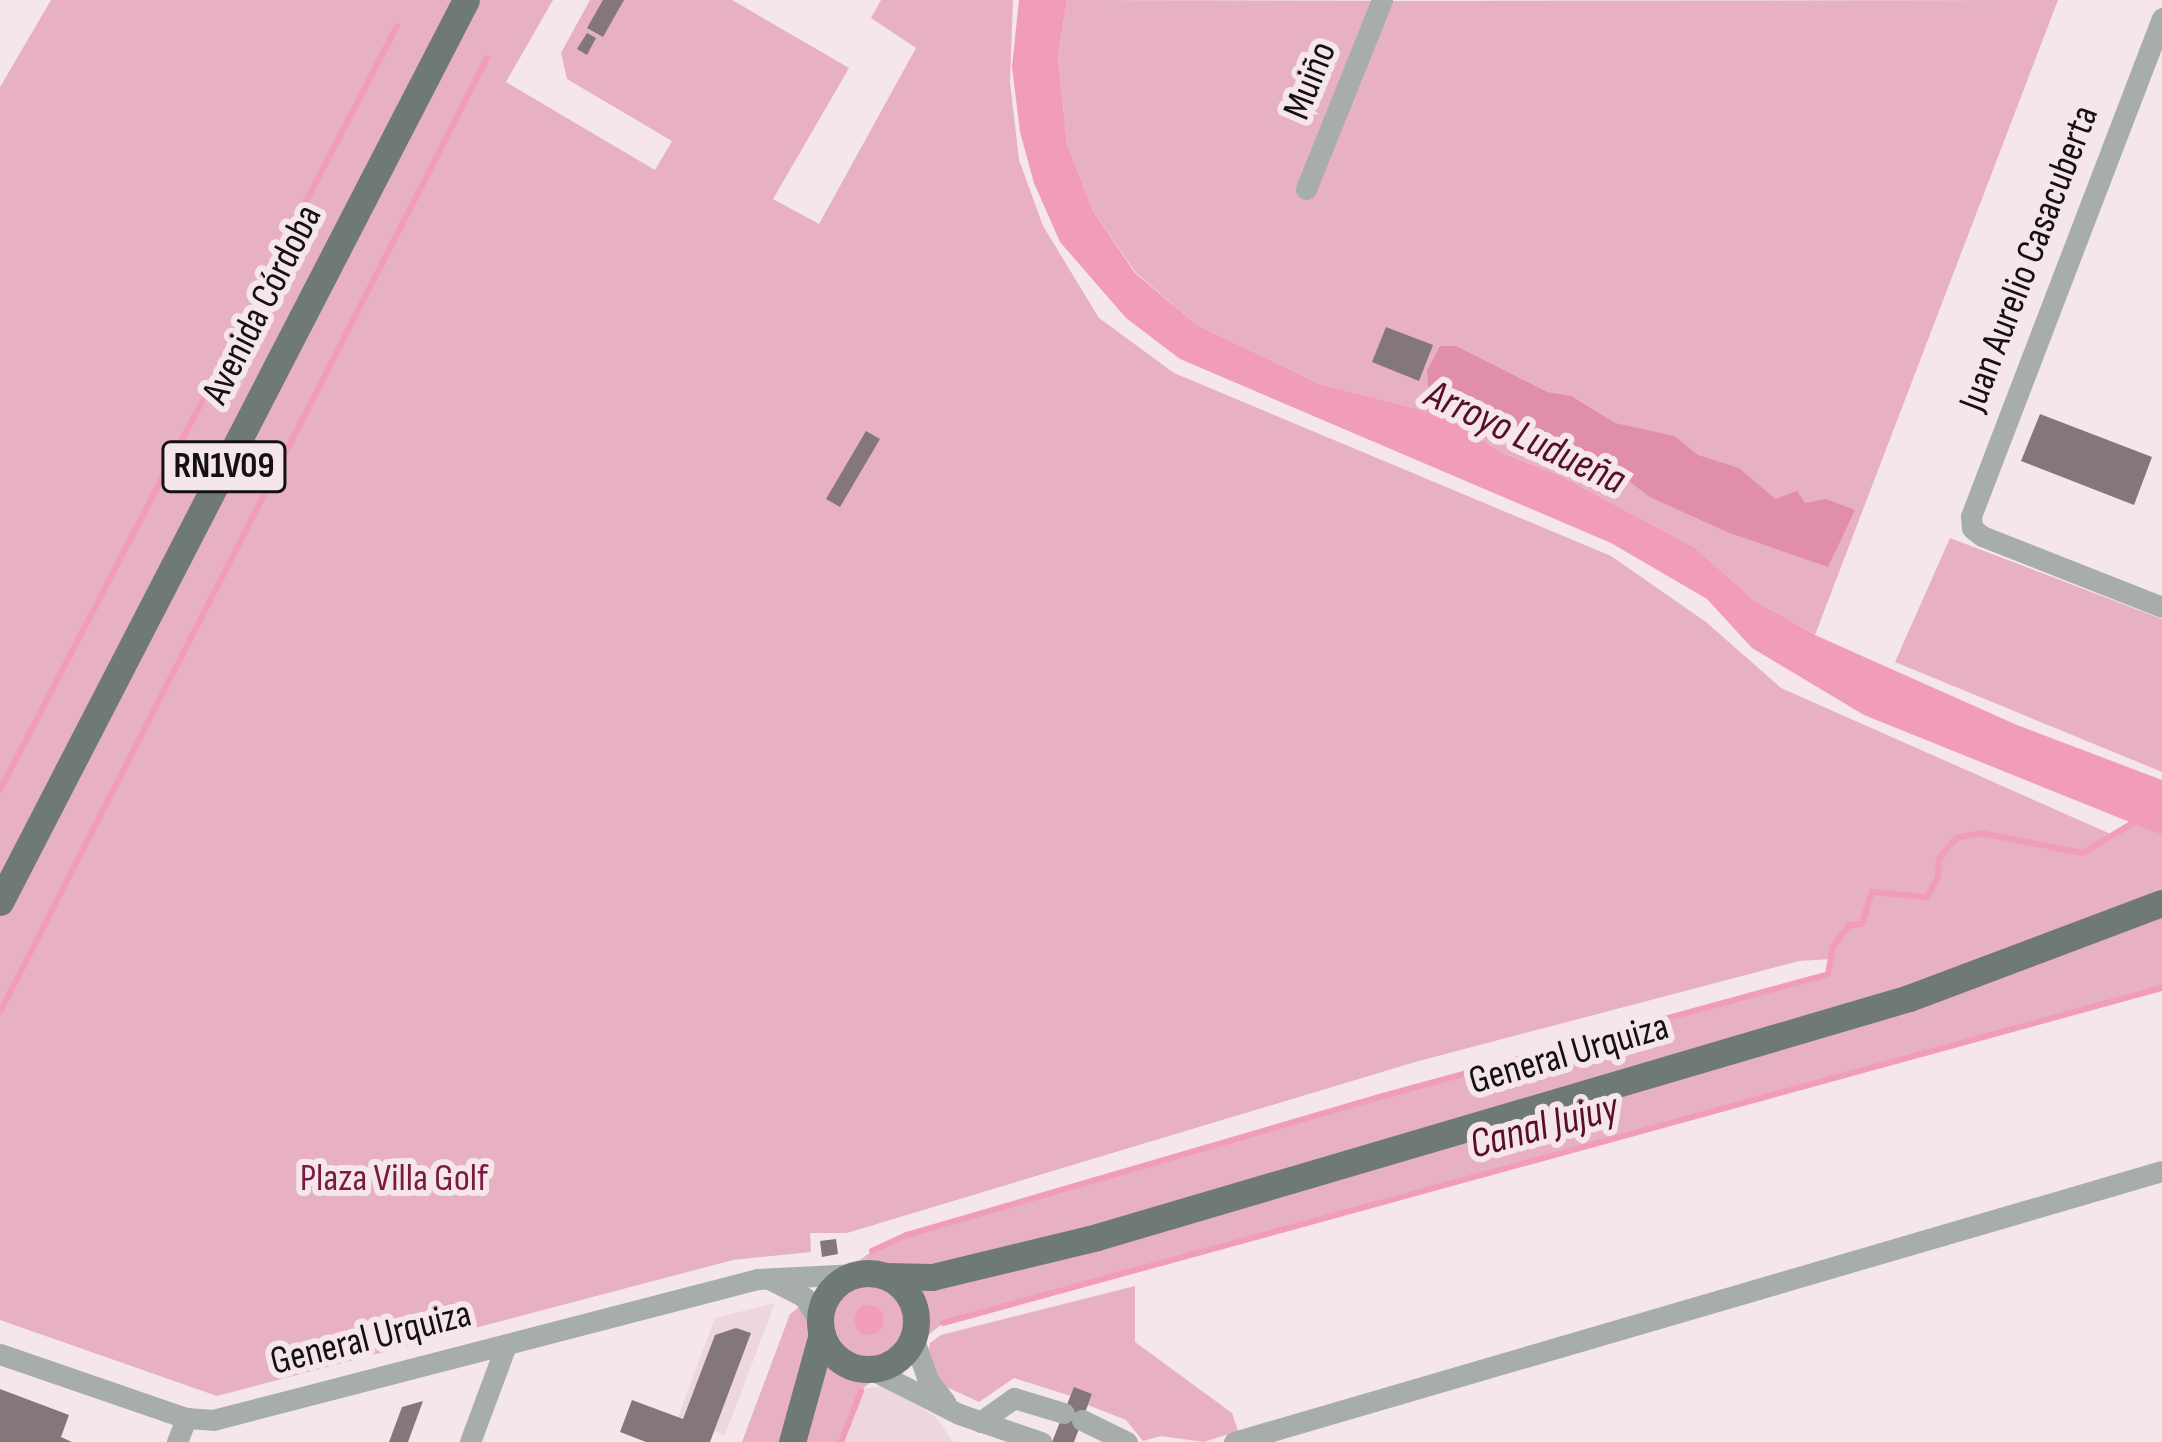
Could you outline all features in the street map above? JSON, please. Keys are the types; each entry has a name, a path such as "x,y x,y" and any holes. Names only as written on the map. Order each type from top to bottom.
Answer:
{"main road":[{"name":"Avenida Córdoba","path":"0,902 466,0"},
{"name":"General Urquiza","path":"886,1276 917,1279 992,1265 1910,998 2162,903"},
{"name":"General Urquiza","path":"915,1330 949,1289 992,1265"},
{"path":"856,1274 886,1276 909,1294 915,1330 896,1360 865,1368 823,1390 793,1440 830,1292 856,1274"},
{"path":"821,1328 836,1355 865,1368"}],"street":[{"name":"Muiño","path":"1306,189 1382,0"},
{"name":"Juan Aurelio Casacuberta","path":"2162,18 1976,498 1972,528 2000,545 2162,607"},
{"path":"1234,1442 2162,1171"},
{"name":"General Urquiza","path":"0,1354 186,1418 213,1420 764,1278 856,1274"},
{"path":"764,1278 804,1298 821,1328"},
{"path":"915,1330 928,1380 969,1418"},
{"path":"470,1442 506,1346"},
{"path":"865,1368 969,1418 1041,1442"},
{"path":"969,1418 1014,1398 1073,1417 1104,1436 1127,1442"},
{"path":"177,1442 186,1418"}],"shaded area":[{"name":"Arroyo Ludueña","path":"1019,0 1067,0 1058,56 1067,144 1093,211 1135,273 1197,325 1320,384 1445,416 1502,453 1559,475 1694,547 1754,600 1815,635 2017,725 2162,780 2162,835 1864,715 1752,648 1707,599 1611,543 1180,359 1126,318 1060,242 1034,183 1020,132 1012,67"},
{"path":"1440,346 1456,346 1547,392 1571,396 1615,423 1674,436 1698,455 1739,468 1775,499 1797,491 1805,503 1826,499 1855,510 1828,567 1727,532 1650,497 1618,473 1495,434 1429,393 1427,371"},
{"path":"775,1303 725,1435 678,1417 715,1318"},
{"path":"869,1305 880,1309 884,1320 880,1331 869,1335 858,1331 854,1320 858,1309"},
{"path":"883,1386 935,1416 953,1442 831,1442 850,1390"}],"green space":[{"name":"Plaza Villa Golf","path":"51,0 553,0 506,82 655,170 672,141 567,79 561,53 590,0 732,0 849,68 773,199 819,224 916,48 871,18 881,0 1013,0 1010,82 1019,160 1043,226 1099,318 1174,373 1611,556 1706,622 1781,688 2113,835 2135,823 2162,835 2162,988 943,1323 861,1390 841,1442 742,1442 790,1314 872,1251 907,1235 1383,1096 1828,975 1831,959 1799,961 1415,1062 847,1233 810,1233 811,1252 733,1260 217,1396 0,1320 0,87"},
{"path":"1067,0 2058,0 1815,635 1754,600 1694,547 1559,475 1502,453 1445,416 1320,384 1197,325 1136,273 1093,211 1067,144 1058,56"},
{"path":"1950,538 2162,619 2162,772 1895,662"},
{"path":"1135,1286 1135,1342 1232,1413 1238,1431 1204,1442 1161,1436 1143,1441 1126,1420 1088,1405 1092,1394 1071,1396 1014,1378 979,1402 938,1383 928,1353 930,1343 941,1335"}],"building":[{"path":"603,0 624,0 603,37 587,28"},
{"path":"587,33 596,38 587,55 577,49"},
{"path":"1386,327 1433,345 1419,381 1372,362"},
{"path":"2040,414 2152,457 2134,505 2021,461"},
{"path":"866,431 880,439 840,507 826,499"},
{"path":"836,1239 838,1254 822,1257 820,1241"},
{"path":"736,1328 751,1333 710,1442 646,1442 620,1432 632,1400 683,1419 715,1335"},
{"path":"1074,1387 1092,1394 1074,1442 1052,1442"},
{"path":"0,1389 69,1415 61,1437 72,1442 0,1442"},
{"path":"423,1401 408,1442 389,1442 402,1407"}],"waterway":[{"path":"0,790 397,26"},
{"path":"0,1012 487,58"},
{"path":"872,1251 907,1235 1383,1096 1828,974 1833,947 1849,925 1862,924 1872,892 1927,897 1938,877 1939,859 1956,838 1981,833 2083,853 2141,818"},
{"name":"Canal Jujuy","path":"943,1323 2162,988"},
{"name":"Canal Jujuy","path":"841,1442 861,1391"}]}
